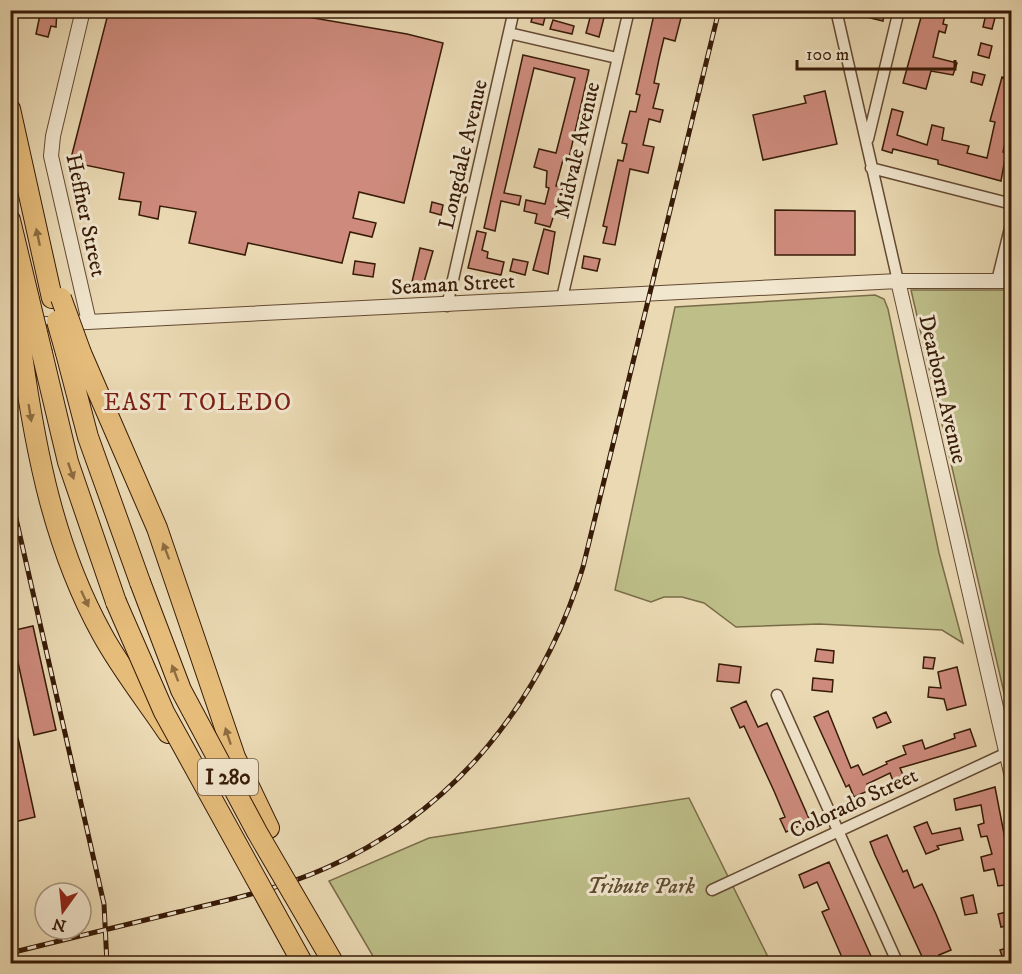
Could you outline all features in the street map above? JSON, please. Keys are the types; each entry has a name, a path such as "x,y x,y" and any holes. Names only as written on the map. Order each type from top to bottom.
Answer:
{"highway":[{"name":"I 280","path":"10,109 54,295 73,353 88,437 140,582 181,690 257,832 334,963"},
{"name":"I 280","path":"10,220 17,295 42,353 68,462 116,602 164,712 303,963"},
{"path":"17,295 22,355 44,484 56,528 82,595 113,653 254,863 312,963"},
{"path":"73,353 157,528 235,757 268,828 343,963"}],"street":[{"name":"Heffner Street","path":"82,10 53,136 51,156 89,322"},
{"name":"Longdale Avenue","path":"447,306 514,10"},
{"name":"Midvale Avenue","path":"562,298 629,10"},
{"name":"Dearborn Avenue","path":"836,10 1009,752 1011,777"},
{"path":"867,142 899,10"},
{"path":"509,33 617,58"},
{"path":"872,168 1011,204"},
{"path":"997,281 1011,220"},
{"name":"Seaman Street","path":"10,326 447,306 898,281 1011,281"},
{"path":"777,695 898,963"},
{"name":"Colorado Street","path":"712,890 1009,752"}],"green space":[{"path":"911,290 1011,290 1011,723"},
{"path":"875,295 884,299 888,309 939,553 963,643 942,630 819,624 736,627 704,603 682,597 664,597 651,602 615,590 675,307"},
{"name":"Tribute Park","path":"689,798 771,963 377,963 329,881 429,838"}],"building":[{"path":"41,10 57,10 56,27 51,26 48,37 36,34"},
{"path":"109,10 267,10 407,34 443,43 404,203 359,192 353,218 376,223 372,237 350,232 342,263 248,243 245,255 189,243 196,212 160,206 158,219 139,215 141,202 119,199 124,173 70,162"},
{"path":"534,10 547,10 543,25 531,22"},
{"path":"592,10 606,10 599,37 586,33"},
{"path":"655,10 683,10 675,41 664,38 654,83 659,84 653,108 663,110 660,122 649,119 643,145 654,147 648,173 630,169 615,245 603,243 607,227 603,226 618,160 623,161 627,144 622,143 630,111 636,112 640,95 636,94"},
{"path":"855,10 885,10 883,21 854,14"},
{"path":"923,10 946,10 943,24 947,25 945,33 939,31 933,57 957,63 953,75 931,71 926,89 903,83"},
{"path":"987,10 997,10 992,29 983,27"},
{"path":"553,20 574,26 572,34 550,29"},
{"path":"981,43 992,46 989,58 978,55"},
{"path":"523,55 589,70 569,158 564,156 556,186 563,187 550,227 535,223 537,214 524,211 526,200 545,204 549,188 546,187 547,171 534,167 539,149 556,153 575,78 534,68 504,193 521,196 519,205 501,201 495,231 484,228"},
{"path":"973,72 985,75 982,85 971,82"},
{"path":"1002,77 1011,80 1011,126 1009,126 1003,152 1006,153 1001,181 938,164 938,160 893,149 892,153 882,150 892,109 903,112 897,135 927,145 932,125 944,128 942,140 969,146 967,153 987,158 995,122 990,121"},
{"path":"825,91 837,144 763,160 753,115 806,103 804,96"},
{"path":"432,202 443,205 441,215 430,212"},
{"path":"775,210 855,211 855,255 775,255"},
{"path":"544,229 555,232 548,274 533,270"},
{"path":"477,231 486,233 482,250 488,252 487,258 504,262 501,275 468,268"},
{"path":"420,248 433,251 422,289 411,286"},
{"path":"584,256 600,259 597,271 582,268"},
{"path":"513,259 528,262 525,275 510,271"},
{"path":"355,261 375,264 373,277 353,274"},
{"path":"33,626 56,730 34,735 11,631"},
{"path":"817,649 834,651 833,663 815,661"},
{"path":"924,657 935,658 933,669 923,668"},
{"path":"719,664 741,667 739,683 717,681"},
{"path":"957,667 966,705 947,710 944,699 928,697 929,687 941,688 938,672"},
{"path":"813,678 833,680 832,692 812,690"},
{"path":"746,701 758,727 767,723 810,821 786,832 780,819 785,817 774,791 744,726 740,728 731,708"},
{"path":"828,711 851,768 858,765 863,775 906,754 903,746 922,740 925,749 955,738 954,734 970,729 976,746 900,768 907,784 896,789 890,773 867,784 870,790 854,797 849,785 846,787 814,717"},
{"path":"886,712 891,722 877,728 873,718"},
{"path":"18,738 35,817 10,823 10,740"},
{"path":"995,787 1011,870 1011,884 998,886 994,869 984,871 981,857 992,854 987,836 981,837 978,825 984,823 981,805 956,810 954,799"},
{"path":"927,822 932,834 960,828 963,840 937,846 939,849 926,854 914,827"},
{"path":"887,835 903,872 907,870 914,888 922,884 936,914 951,950 939,955 943,963 925,963 875,855 870,842"},
{"path":"829,862 871,956 855,963 845,963 841,955 822,912 829,909 817,882 804,888 799,875"},
{"path":"973,895 977,913 965,915 961,898"},
{"path":"1011,911 1011,925 1001,927 998,914"},
{"path":"1011,947 1011,960 1004,962 1000,950"}],"railway":[{"path":"10,953 216,903 290,882 326,868 372,844 415,816 453,783 488,746 518,705 544,662 566,616 583,567 719,10"},
{"path":"10,492 104,904 107,964"}],"district":[{"name":"EAST TOLEDO","path":"198,402"}]}
